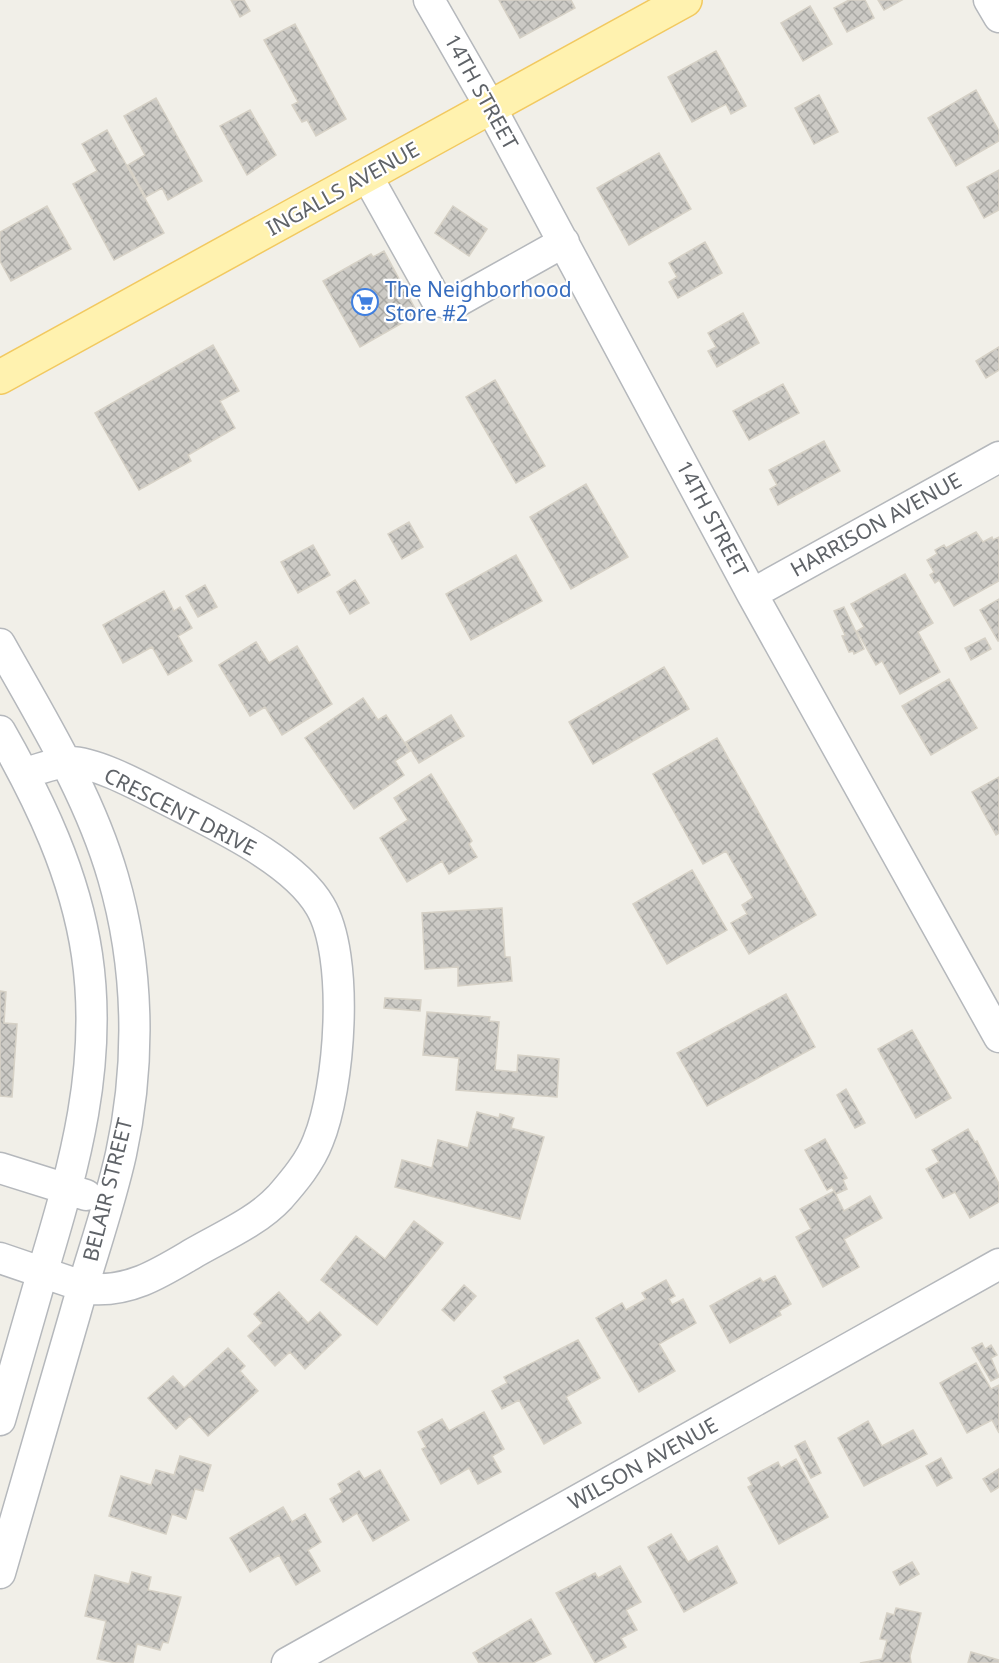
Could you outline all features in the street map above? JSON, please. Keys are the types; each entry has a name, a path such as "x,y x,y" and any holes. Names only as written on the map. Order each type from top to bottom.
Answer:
{"main road":[{"name":"INGALLS AVENUE","path":"0,377 685,0"}],"street":[{"name":"14TH STREET","path":"429,0 492,108 752,594 999,1037"},
{"path":"989,0 999,17"},
{"path":"367,176 437,301 453,303 564,242"},
{"name":"HARRISON AVENUE","path":"752,594 999,457"},
{"name":"BELAIR STREET","path":"0,644 66,762 94,824 113,878 129,948 135,1012 132,1077 121,1152 0,1573"},
{"name":"BELAIR STREET","path":"0,731 13,766 55,840 72,890 87,954 92,1013 90,1073 80,1144 0,1420"},
{"name":"CRESCENT DRIVE","path":"0,1258 83,1286 107,1290 135,1285 152,1277 247,1222 278,1199 299,1174 318,1143 325,1120 338,1021 337,966 332,933 320,905 302,882 270,858 206,820 128,780 78,762 13,766"},
{"path":"0,1168 68,1188 108,1203"},
{"name":"WILSON AVENUE","path":"287,1663 999,1264"}],"building":[{"path":"231,0 244,0 250,11 240,17"},
{"path":"499,0 571,0 575,8 520,38"},
{"path":"849,0 865,0 874,18 847,32 834,8"},
{"path":"878,0 902,0 884,10"},
{"path":"810,6 832,44 803,61 781,23"},
{"path":"295,24 346,119 316,136 307,120 302,122 292,105 298,102 264,40"},
{"path":"716,51 746,106 731,114 726,104 692,122 668,77"},
{"path":"976,90 999,131 999,141 956,166 928,118"},
{"path":"819,95 838,132 814,144 795,108"},
{"path":"156,98 202,181 168,200 162,188 146,197 128,165 145,155 124,116"},
{"path":"250,110 276,155 247,175 220,126"},
{"path":"107,130 164,233 114,260 73,184 97,171 82,144"},
{"path":"659,153 691,209 629,245 597,188"},
{"path":"999,170 999,210 984,218 967,187"},
{"path":"47,206 71,249 11,281 0,261 0,232"},
{"path":"453,206 487,229 469,256 435,233"},
{"path":"705,242 722,273 678,298 669,282 677,277 669,263"},
{"path":"384,251 418,314 360,347 323,281 371,254 373,257"},
{"path":"743,313 759,343 717,367 708,351 716,347 708,333"},
{"path":"213,345 239,391 220,401 235,428 188,455 191,461 139,490 95,413"},
{"path":"999,347 999,370 986,378 976,361"},
{"path":"495,380 545,466 516,483 466,397"},
{"path":"783,384 799,413 749,440 733,411"},
{"path":"824,441 840,471 778,505 770,489 777,485 769,470"},
{"path":"586,484 628,557 571,589 530,517"},
{"path":"409,522 423,547 402,559 388,534"},
{"path":"976,532 983,542 992,537 993,540 999,537 999,581 954,606 939,580 935,583 930,575 934,572 927,560 937,554 935,550 944,545 946,548"},
{"path":"313,545 330,575 298,593 281,562"},
{"path":"516,555 542,601 471,640 446,594"},
{"path":"905,574 933,623 918,632 940,672 900,694 882,661 876,665 857,631 864,627 851,604"},
{"path":"355,580 369,603 350,614 337,592"},
{"path":"205,585 217,607 198,617 186,596"},
{"path":"164,591 174,611 180,607 192,628 178,636 192,661 168,675 152,647 123,663 103,625"},
{"path":"999,599 999,641 998,641 980,610"},
{"path":"844,607 864,649 854,654 853,651 849,652 842,636 845,635 834,611"},
{"path":"985,638 991,649 971,660 965,648"},
{"path":"256,642 269,663 297,646 332,704 282,735 265,707 250,716 219,665"},
{"path":"664,667 689,709 593,764 569,722"},
{"path":"949,679 977,728 931,755 902,706"},
{"path":"363,698 378,720 386,715 410,751 395,761 404,775 354,809 305,738"},
{"path":"451,715 464,736 419,763 406,742"},
{"path":"717,738 816,915 749,954 731,923 747,914 742,905 753,898 726,851 703,864 653,774"},
{"path":"431,774 472,841 469,844 477,857 449,874 442,861 407,882 380,838 408,820 394,798"},
{"path":"999,777 999,833 996,835 972,792"},
{"path":"692,870 727,930 667,964 633,904"},
{"path":"502,908 505,957 510,957 512,981 458,986 458,967 425,969 422,913"},
{"path":"0,991 6,992 4,1023 17,1024 12,1097 0,1096"},
{"path":"786,994 815,1047 707,1106 677,1053"},
{"path":"385,998 421,1000 420,1011 384,1008"},
{"path":"427,1012 490,1017 489,1021 499,1022 495,1070 517,1072 518,1055 559,1059 557,1097 456,1090 459,1058 423,1055"},
{"path":"912,1030 951,1098 916,1118 878,1049"},
{"path":"846,1089 865,1123 855,1128 837,1095"},
{"path":"477,1112 499,1118 500,1114 514,1118 511,1128 544,1137 520,1219 395,1187 402,1160 432,1168 438,1140 468,1148"},
{"path":"968,1129 975,1142 977,1141 999,1184 999,1202 970,1218 955,1192 943,1198 926,1169 939,1162 932,1150"},
{"path":"825,1139 847,1178 843,1180 847,1189 836,1194 832,1187 827,1190 805,1150"},
{"path":"834,1191 844,1211 870,1196 882,1218 844,1239 859,1267 823,1287 796,1237 811,1229 800,1209"},
{"path":"414,1221 443,1243 377,1325 321,1280 356,1236 385,1259"},
{"path":"775,1276 791,1304 779,1311 781,1315 730,1343 710,1306 760,1278 763,1282"},
{"path":"666,1280 675,1296 669,1299 672,1305 683,1299 696,1323 659,1344 675,1371 639,1392 596,1318 622,1303 626,1310 646,1299 642,1293"},
{"path":"464,1285 476,1296 454,1321 442,1310"},
{"path":"279,1292 308,1323 320,1312 341,1335 305,1369 290,1352 275,1366 248,1336 262,1323 254,1314"},
{"path":"578,1340 600,1378 566,1397 581,1423 544,1444 519,1400 502,1409 492,1391 507,1383 504,1377"},
{"path":"982,1343 985,1349 991,1345 997,1355 991,1358 999,1377 991,1381 972,1348"},
{"path":"228,1348 245,1366 240,1371 258,1391 208,1436 190,1416 176,1429 148,1398 173,1376 184,1388"},
{"path":"976,1363 991,1389 999,1385 999,1433 992,1420 967,1433 940,1383"},
{"path":"484,1412 504,1449 492,1456 501,1472 478,1484 469,1468 441,1484 422,1449 426,1447 418,1432 442,1419 449,1431"},
{"path":"868,1421 882,1446 913,1430 927,1454 864,1486 838,1438"},
{"path":"805,1441 821,1473 811,1478 795,1446"},
{"path":"180,1456 211,1465 203,1491 195,1489 186,1519 172,1514 166,1534 109,1516 121,1476 151,1485 156,1470 174,1475"},
{"path":"941,1458 952,1478 937,1486 926,1466"},
{"path":"796,1459 828,1517 779,1544 748,1487 752,1485 748,1478 778,1462 781,1468"},
{"path":"999,1469 999,1487 991,1492 983,1479"},
{"path":"380,1470 409,1520 373,1541 357,1513 343,1522 330,1499 342,1492 338,1484 359,1471 364,1479"},
{"path":"283,1507 292,1522 305,1514 321,1542 308,1550 320,1571 296,1585 279,1555 250,1572 230,1538"},
{"path":"671,1534 688,1562 717,1546 737,1583 684,1612 648,1547"},
{"path":"912,1562 919,1574 900,1585 893,1572"},
{"path":"620,1566 641,1602 626,1610 637,1630 621,1638 626,1647 595,1663 556,1593 595,1573 598,1578"},
{"path":"132,1572 151,1577 148,1590 181,1597 168,1643 163,1642 160,1650 137,1644 133,1663 116,1663 97,1659 106,1621 85,1616 95,1575 129,1584"},
{"path":"896,1608 921,1613 910,1656 911,1663 860,1663 882,1659 887,1640 880,1639 887,1613 894,1615"},
{"path":"531,1619 551,1654 533,1663 479,1663 473,1653"},
{"path":"971,1652 999,1660 999,1663 968,1663"}],"place":[{"name":"The Neighborhood Store #2","path":"365,302"}]}
